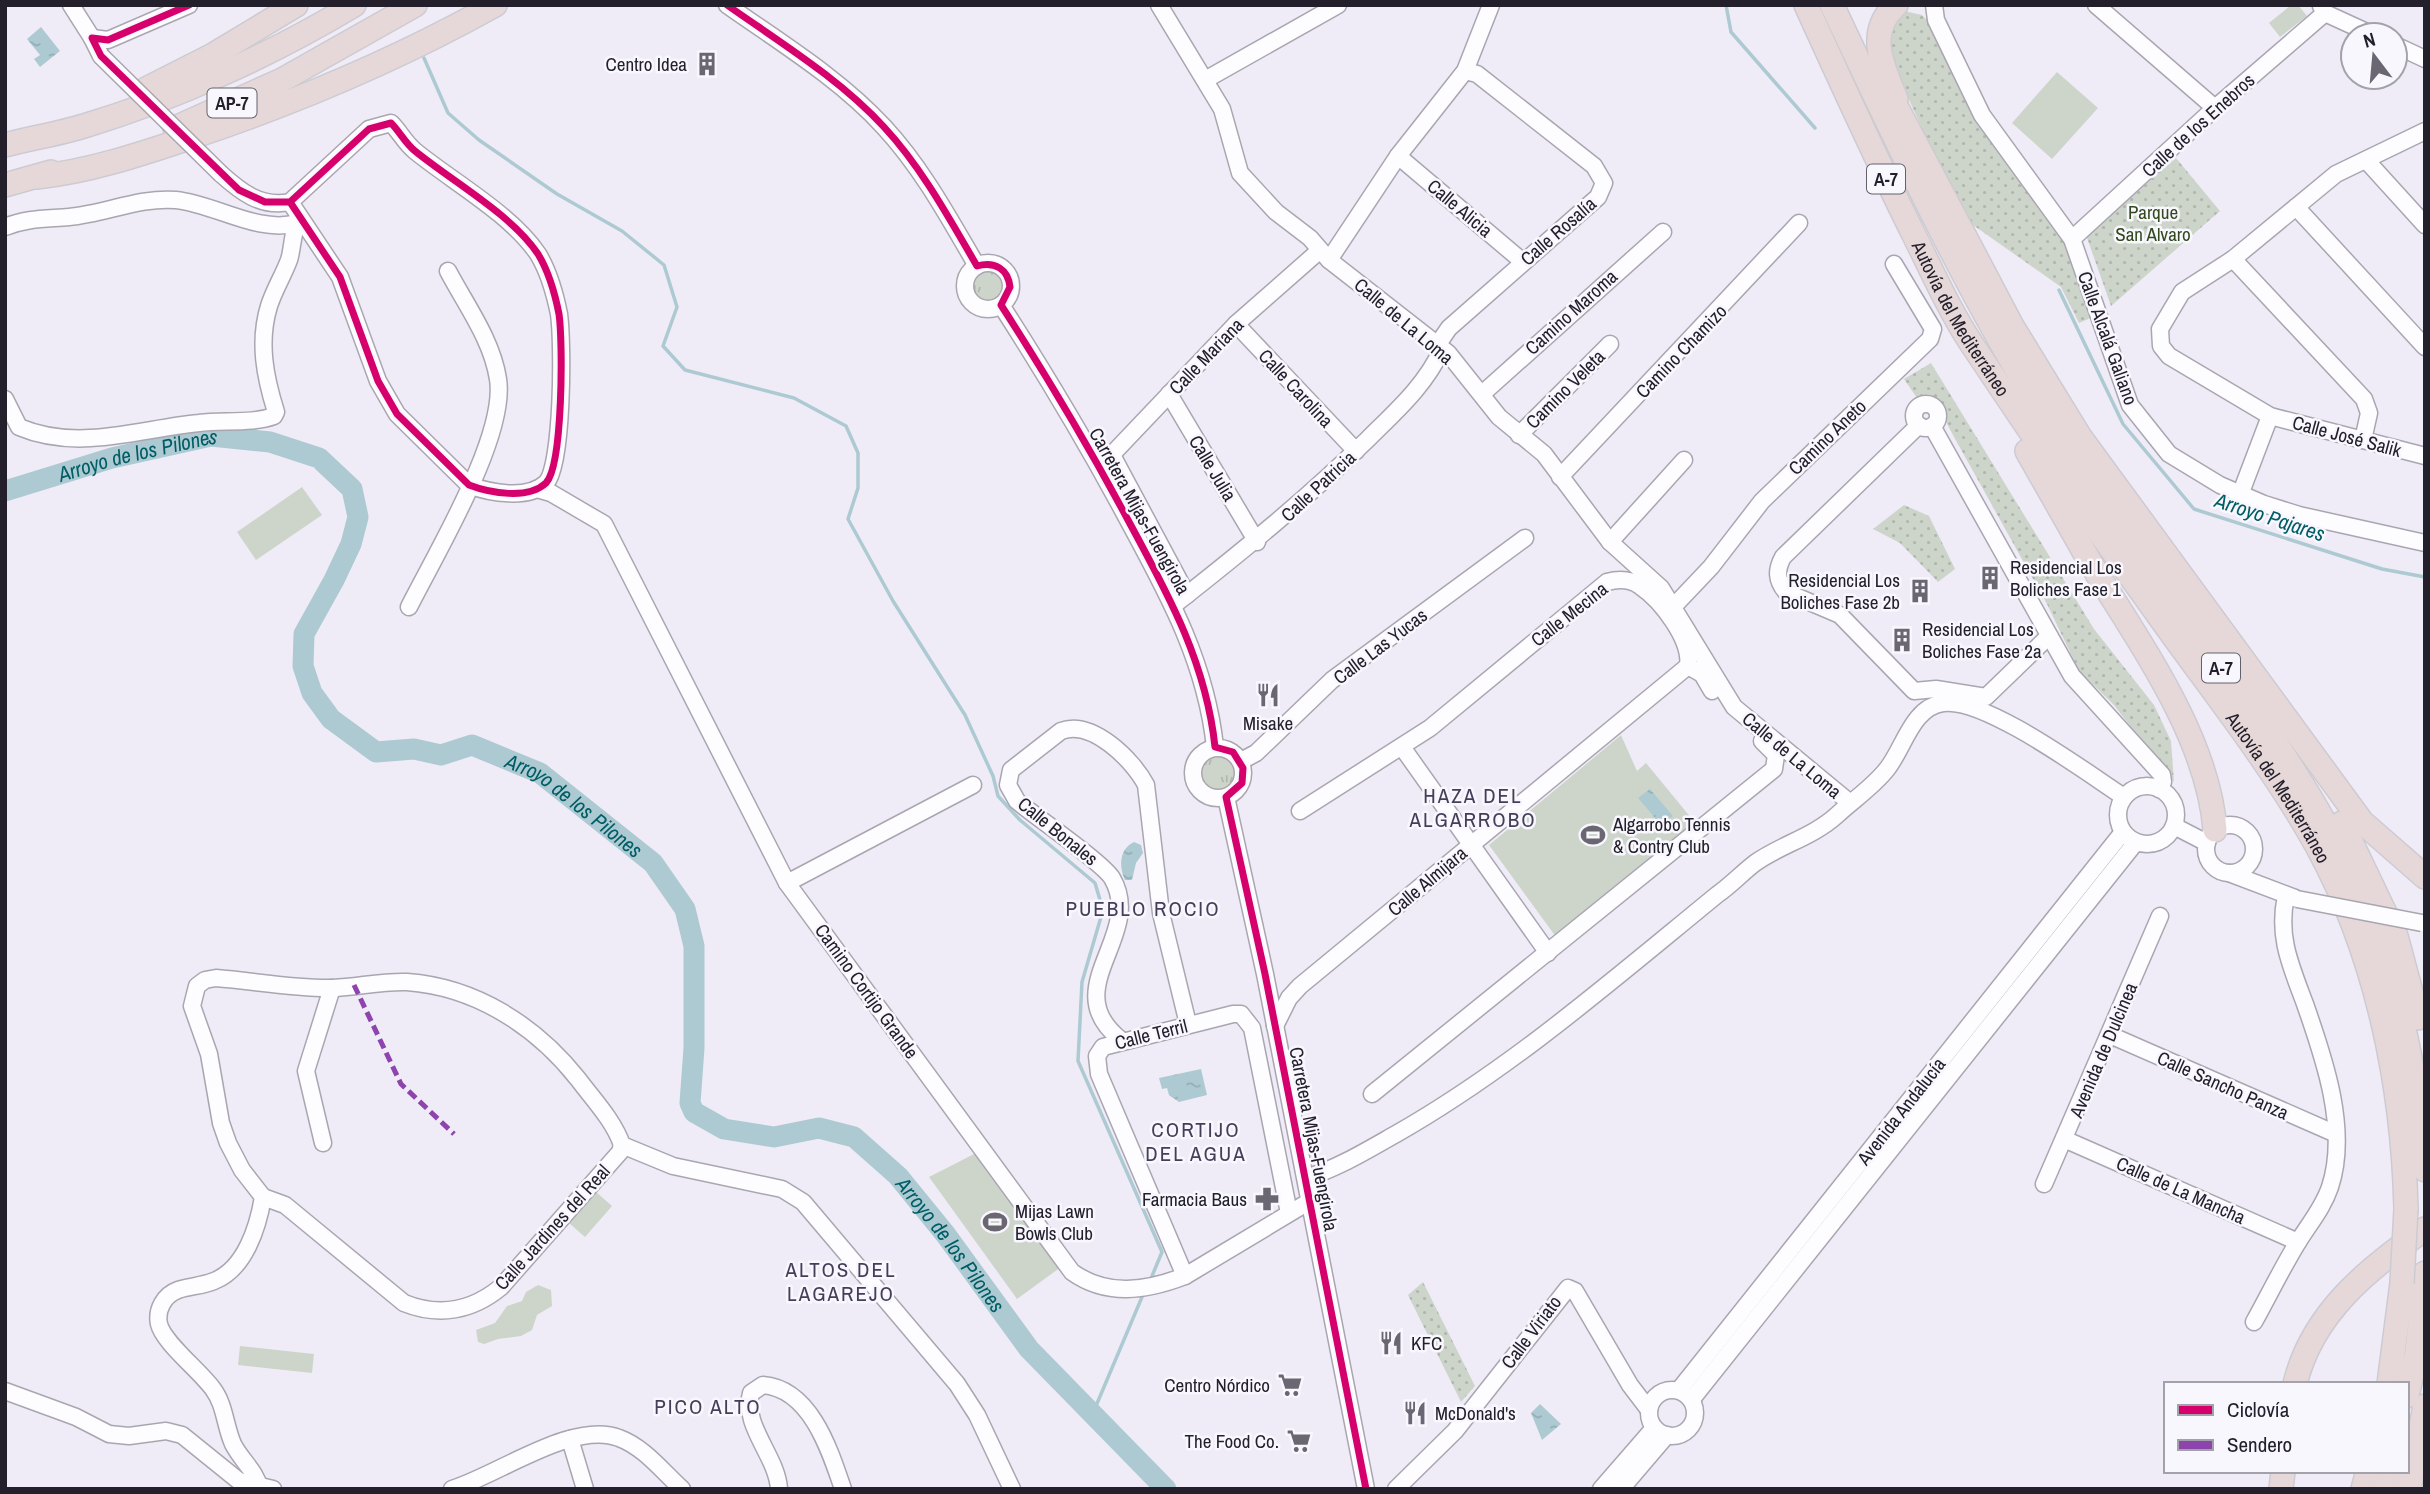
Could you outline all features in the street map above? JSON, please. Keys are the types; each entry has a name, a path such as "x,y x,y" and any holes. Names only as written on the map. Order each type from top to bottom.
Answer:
{"highway":[{"path":"44,135 213,55 296,5"},
{"name":"AP-7","path":"5,145 83,126 167,96 265,52 354,5"},
{"name":"AP-7","path":"5,185 37,177 187,123 293,74 415,5"},
{"path":"37,177 93,168 246,119 363,72 495,5"},
{"name":"Autovía del Mediterráneo","path":"1806,5 1874,155 1974,349 2092,523 2274,778 2317,847 2351,921 2377,1000 2393,1073 2405,1153 2406,1209 2402,1283 2389,1382"},
{"name":"Autovía del Mediterráneo","path":"1832,5 1925,204 1972,295 2064,448 2285,757 2332,835 2367,911 2402,1012 2415,1075 2425,1170"},
{"path":"1848,5 1879,75 1941,196 2012,326 2080,438 2362,822 2425,877"},
{"path":"1896,5 1881,24 1877,41 1879,57 1906,124"},
{"path":"1974,349 1984,376 2091,562 2152,660 2185,727 2211,801 2211,836"},
{"path":"2270,699 2323,786 2365,867 2396,936 2425,1050"},
{"path":"2408,976 2425,1021"},
{"path":"2296,1382 2317,1331 2339,1300 2375,1264 2425,1229"},
{"path":"2409,1387 2417,1352 2425,1273"},
{"path":"2409,1489 2425,1406"}],"street":[{"path":"71,5 101,56 239,190 272,204 290,202 369,129 391,123 414,151 527,240 551,282 562,343 557,455 548,481 537,489 519,493 469,485 397,414 378,381 340,277 299,221 290,202"},
{"path":"92,38 108,40 189,5"},
{"path":"727,5 846,91 884,127 920,173 978,266"},
{"name":"Calle de La Loma","path":"1159,5 1222,109 1240,173 1276,212 1310,238 1324,255 1440,347 1499,417 1544,454 1610,542 1661,588 1734,706 1849,802"},
{"path":"1205,80 1338,5"},
{"name":"Calle Mariana","path":"1100,467 1237,324 1324,255 1465,71 1491,5"},
{"name":"Calle Alcalá Galiano","path":"1919,5 1935,12 1982,115 2072,239 2130,405 2169,454 2192,470 2241,495 2299,515 2425,543"},
{"path":"2096,5 2215,108"},
{"path":"2323,9 2346,21"},
{"name":"Calle de los Enebros","path":"2072,239 2323,9"},
{"path":"2409,52 2425,59"},
{"name":"Calle Rosalía","path":"1440,347 1449,328 1522,261 1598,197 1604,183 1594,166 1477,74 1465,71"},
{"path":"2363,440 2369,413 2364,399 2232,259 2336,174 2425,131"},
{"name":"Calle Alicia","path":"1398,156 1522,261"},
{"path":"2366,160 2425,225"},
{"path":"5,227 24,220 69,217 156,200 193,203 273,226 299,221"},
{"path":"2297,207 2425,347"},
{"path":"5,399 19,427 37,435 73,440 274,416 276,412 267,391 263,361 264,332 269,306 288,261 299,221"},
{"name":"Camino Chamizo","path":"1560,477 1726,305 1799,223"},
{"name":"Camino Maroma","path":"1482,394 1663,232"},
{"name":"Calle José Salik","path":"2232,259 2182,292 2161,329 2161,346 2169,356 2270,416 2425,456"},
{"path":"993,264 1006,272 1010,292 1001,304 983,308 968,298 966,280 978,266 993,264"},
{"name":"Camino Aneto","path":"1674,606 1711,567 1762,501 1930,339 1933,329 1894,264"},
{"path":"409,607 469,485 498,409 498,380 483,335 448,271"},
{"name":"Carretera Mijas-Fuengirola","path":"1001,304 1180,600 1202,675 1215,747"},
{"name":"Calle Carolina","path":"1237,324 1356,451"},
{"name":"Camino Veleta","path":"1519,435 1610,344"},
{"name":"Calle Patricia","path":"1180,600 1257,542 1356,451 1418,389 1440,347"},
{"name":"Calle Julia","path":"1170,394 1257,542"},
{"path":"2241,495 2270,416"},
{"path":"2049,636 1986,697 1936,690 1913,691 1840,615 1786,592 1780,586 1778,568 1783,557 1925,425 2084,692 2162,775 2163,782 2159,789"},
{"path":"1112,455 1180,600"},
{"path":"1610,542 1684,460"},
{"name":"Camino Cortijo Grande","path":"537,489 551,493 604,524 787,883 1072,1272 1098,1287 1115,1290 1164,1284 1185,1276 1310,1201"},
{"name":"Calle Las Yucas","path":"1241,761 1256,754 1332,680 1525,538"},
{"name":"Calle Mecina","path":"1300,811 1430,728 1607,582 1630,581 1652,597 1688,650 1688,666 1702,674 1721,706 1776,755 1774,769 1372,1094"},
{"name":"Calle Almijara","path":"1275,1027 1289,998 1300,986 1688,666"},
{"path":"1306,1178 1337,1168 1438,1110 1615,978 1756,862 1818,828 1870,788 1888,768 1921,713 1930,706 1945,702 1995,718 2124,797"},
{"name":"Calle Bonales","path":"1121,1040 1099,1015 1094,996 1121,909 1116,887 1104,868 1017,801 1009,785 1011,770 1070,727 1095,734 1137,768 1146,785 1161,913 1188,1024"},
{"path":"1215,747 1229,750 1241,761 1242,783 1226,797 1205,795 1193,778 1197,758 1215,747"},
{"path":"1402,747 1548,953"},
{"path":"787,883 972,785"},
{"path":"2140,787 2159,789 2172,801 2175,809 2174,826 2169,834 2154,844 2129,837 2117,814 2124,797 2140,787"},
{"name":"Carretera Mijas-Fuengirola","path":"1226,797 1265,974 1366,1489"},
{"path":"2174,826 2211,836 2230,825 2245,830 2253,843 2252,859 2270,887"},
{"path":"2211,836 2210,863 2230,873 2292,897 2423,923"},
{"name":"Avenida Andalucía","path":"1685,1394 2129,837"},
{"path":"2230,873 2243,869 2252,859"},
{"path":"2254,1322 2298,1242 2321,1210 2331,1186 2336,1134 2320,1051 2283,943 2292,897"},
{"name":"Avenida de Dulcinea","path":"2044,1184 2160,916"},
{"path":"1265,974 1277,984 1300,986"},
{"path":"265,1488 232,1441 215,1391 192,1362 164,1336 159,1314 169,1295 216,1281 237,1264 251,1238 263,1197 242,1170 228,1143 221,1123 209,1054 192,1006 197,986 205,980 216,978 332,988 378,982 431,985 478,999 499,1010 552,1049 600,1108 622,1145 673,1166 782,1189 803,1202 957,1384 977,1415 1012,1489"},
{"path":"323,1143 306,1071 332,988"},
{"name":"Calle Terril","path":"1185,1276 1096,1064 1097,1056 1103,1047 1121,1040 1233,1014 1245,1017 1252,1028 1289,1213"},
{"name":"Calle Sancho Panza","path":"2110,1035 2336,1134"},
{"name":"Calle de La Mancha","path":"2064,1139 2298,1242"},
{"name":"Calle Jardines del Real","path":"263,1197 285,1205 404,1303 420,1309 457,1310 488,1298 501,1287 620,1153 622,1145"},
{"name":"Calle Viriato","path":"1396,1489 1455,1431 1568,1287 1575,1291 1630,1385 1649,1409"},
{"path":"779,1489 773,1462 750,1410 751,1393 763,1385 785,1391 812,1419 828,1446 843,1489"},
{"path":"1671,1389 1685,1394 1696,1413 1691,1426 1679,1435 1661,1431 1649,1409 1656,1395 1671,1389"},
{"path":"5,1391 76,1417 109,1434 128,1436 166,1431 182,1435 239,1481 265,1488"},
{"path":"1601,1489 1661,1431"},
{"path":"1621,1489 1661,1431"},
{"path":"459,1488 585,1433 619,1438 638,1449 682,1489"},
{"path":"570,1439 585,1489"}],"green space":[{"path":"2291,5 2298,5 2307,16 2280,37 2269,23"},
{"path":"1904,11 1922,15 1931,24 2014,167 2067,247 2095,316 2079,323 2061,287 1963,218 1890,58 1887,33"},
{"path":"2057,72 2098,108 2052,159 2012,123"},
{"name":"Parque San Alvaro","path":"2176,158 2220,211 2111,306 2086,235"},
{"path":"988,269 999,274 1004,285 999,296 988,301 977,296 972,285 977,274"},
{"path":"1931,363 2094,629 2154,705 2171,741 2174,782 2113,704 2079,671 2047,604 1935,401 1917,398 1904,379"},
{"path":"302,487 322,515 256,560 237,532"},
{"path":"1904,505 1929,516 1955,569 1938,582 1900,543 1873,529"},
{"name":"Algarrobo Tennis & Contry Club","path":"1621,735 1637,771 1646,763 1697,825 1556,937 1489,845"},
{"path":"1219,753 1232,759 1238,772 1232,785 1219,791 1206,785 1200,772 1206,759"},
{"name":"Mijas Lawn Bowls Club","path":"978,1152 1061,1267 1017,1299 929,1177"},
{"path":"596,1192 612,1206 585,1237 569,1223"},
{"path":"1423,1282 1475,1386 1461,1402 1408,1295"},
{"path":"538,1285 551,1290 552,1306 537,1315 532,1330 521,1336 484,1344 478,1342 476,1330 495,1323 507,1306 522,1301 526,1292"},
{"path":"240,1346 314,1354 312,1373 238,1365"}],"water":[{"path":"41,27 60,51 40,67 34,59 40,55 27,39"},
{"path":"1650,789 1673,816 1661,825 1638,798"},
{"path":"1134,842 1141,845 1143,853 1136,863 1132,880 1125,880 1122,869 1123,853"},
{"path":"1201,1069 1207,1095 1179,1102 1169,1095 1167,1088 1162,1089 1159,1078"},
{"path":"1540,1404 1561,1424 1542,1440 1531,1413"}],"waterway":[{"name":"Arroyo Pajares","path":"1726,5 1731,32 1815,128"},
{"path":"424,58 448,113 479,140 557,194 622,231 664,265 677,307 663,346 685,370 794,398 846,426 858,453 858,488 848,519 893,601 965,715 993,776 998,796 1020,820 1095,883 1103,910 1082,982 1078,1061 1162,1252 1152,1276"},
{"name":"Arroyo Pajares","path":"2059,290 2123,424 2194,509 2382,569 2425,577"},
{"name":"Arroyo de los Pilones","path":"5,491 112,458 211,436 270,442 319,458 352,489 358,517 351,544 304,634 303,666 312,693 331,719 376,752 414,749 441,755 472,745 540,773 653,863 685,909 694,946 694,1048 690,1103 694,1112 724,1129 774,1137 819,1128 854,1137 898,1176 946,1235 1029,1349 1166,1489"},
{"path":"1093,1413 1142,1297"}],"marked path":[{"path":"354,985 401,1084 454,1134"}],"cycle path":[{"path":"189,5 108,40 92,38 101,56 239,190 265,202 290,202 340,277 378,381 397,414 469,485 498,492 519,493 529,492 546,483 552,472 559,429 559,314 548,276 538,254 527,239 497,212 415,151 391,123 369,129 290,202"},
{"path":"727,5 809,62 867,110 898,143 923,176 977,266 995,266 1007,275 1010,287 1001,305 1083,438 1171,602 1203,686 1215,747 1233,752 1243,768 1242,783 1226,797 1265,974 1366,1489"}],"place":[{"name":"Centro Idea","path":"707,64"},
{"name":"Residencial Los Boliches Fase 1","path":"1990,578"},
{"name":"Residencial Los Boliches Fase 2b","path":"1920,591"},
{"name":"Residencial Los Boliches Fase 2a","path":"1902,640"},
{"name":"Misake","path":"1268,695"},
{"name":"Algarrobo Tennis & Contry Club","path":"1593,835"},
{"name":"Farmacia Baus","path":"1267,1199"},
{"name":"Mijas Lawn Bowls Club","path":"995,1222"},
{"name":"KFC","path":"1391,1343"},
{"name":"Centro Nórdico","path":"1290,1385"},
{"name":"McDonald's","path":"1415,1413"},
{"name":"The Food Co.","path":"1299,1441"}],"district":[{"name":"HAZA DEL ALGARROBO","path":"1473,807"},
{"name":"PUEBLO ROCIO","path":"1143,908"},
{"name":"CORTIJO DEL AGUA","path":"1196,1141"},
{"name":"ALTOS DEL LAGAREJO","path":"841,1281"},
{"name":"PICO ALTO","path":"708,1406"}]}
